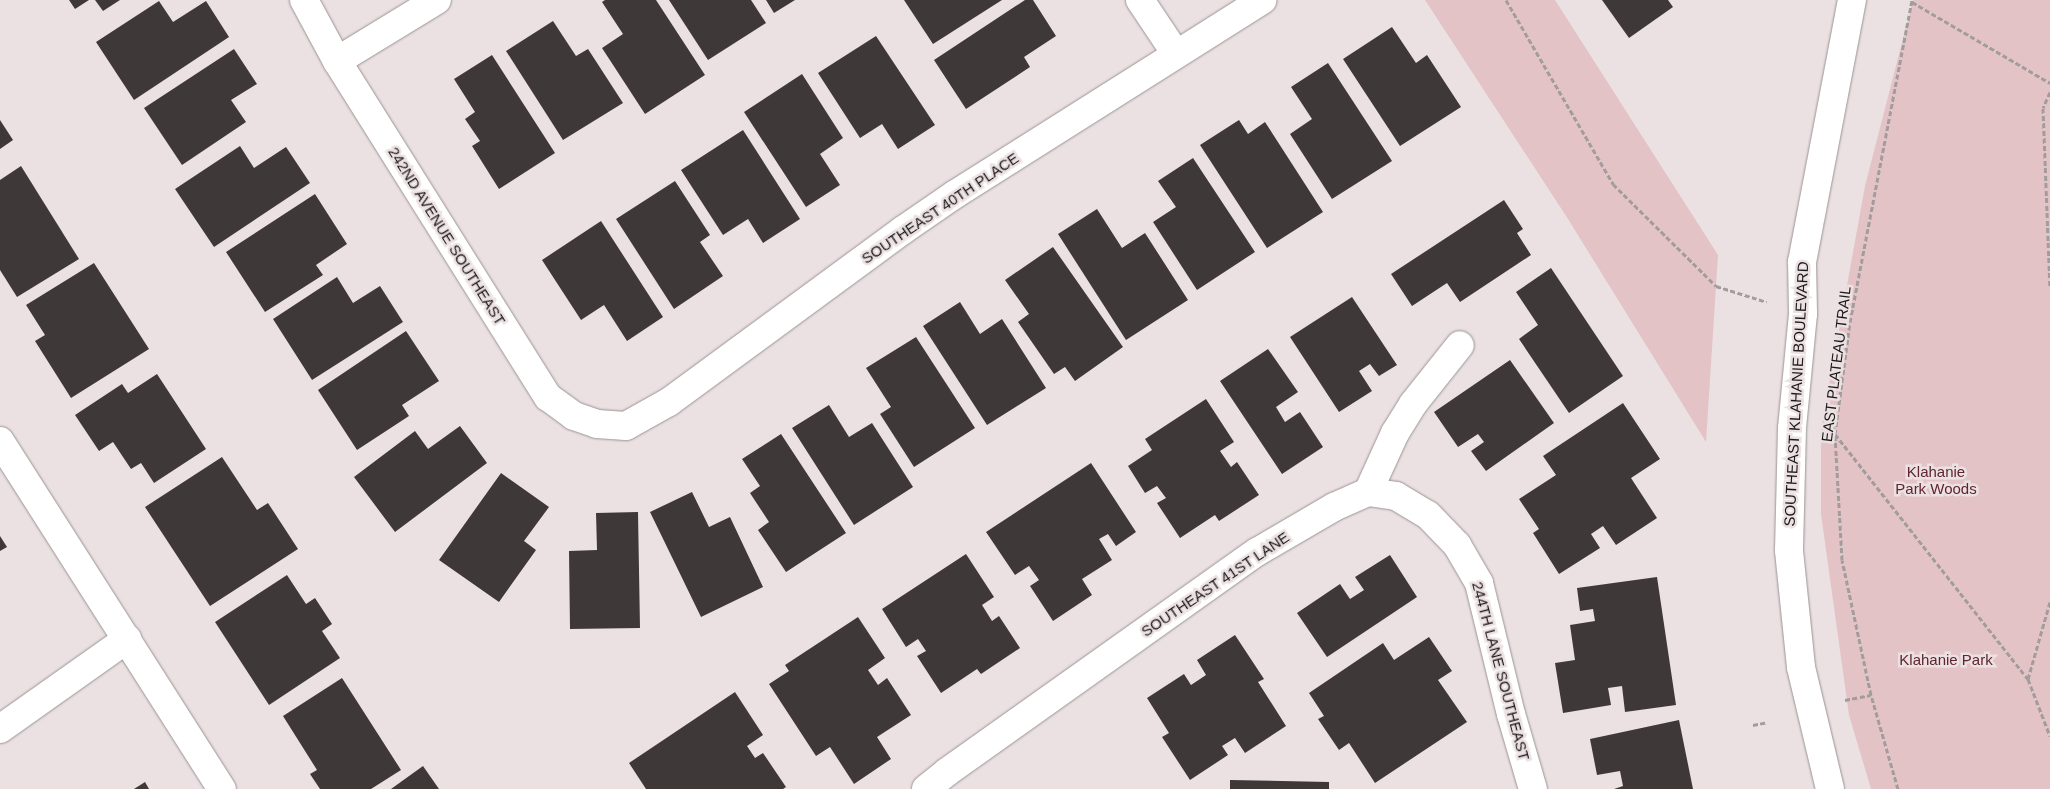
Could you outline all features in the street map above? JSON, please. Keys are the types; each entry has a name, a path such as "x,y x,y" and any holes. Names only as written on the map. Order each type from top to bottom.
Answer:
{"street":[{"name":"242ND AVENUE SOUTHEAST","path":"304,0 337,61 548,397 574,416 596,424 626,426"},
{"path":"337,61 437,0"},
{"path":"1140,0 1176,54"},
{"name":"SOUTHEAST 40TH PLACE","path":"626,426 669,402 909,226 1262,0"},
{"name":"SOUTHEAST KLAHANIE BOULEVARD","path":"1830,789 1801,666 1798,638 1789,550 1792,428 1803,314 1802,262 1852,0"},
{"path":"1368,492 1383,458 1413,404 1460,346"},
{"path":"0,442 222,789"},
{"name":"SOUTHEAST 41ST LANE","path":"926,789 947,772 1258,552 1327,512 1368,492"},
{"name":"244TH LANE SOUTHEAST","path":"1368,492 1396,496 1428,515 1457,545 1479,583 1511,714 1533,789"},
{"path":"0,729 127,639"}],"path":[{"path":"1912,1 2050,83"},
{"name":"EAST PLATEAU TRAIL","path":"1898,789 1871,695 1842,560 1836,434 1850,322 1912,1"},
{"path":"2050,92 2044,108 2050,287"},
{"path":"2028,679 2050,602"},
{"path":"1844,700 1871,695"},
{"path":"1753,725 1768,722"}],"green space":[{"path":"1425,0 1555,0 1718,255 1706,442 1568,219"},
{"name":"Klahanie Park Woods","path":"1913,0 2050,0 2050,789 1871,789 1849,715 1821,514 1821,429 1865,186"}],"building":[{"path":"69,0 89,0 75,9"},
{"path":"95,0 120,0 103,11"},
{"path":"605,0 656,0 705,75 645,114 602,48 623,34 602,2"},
{"path":"669,0 751,0 766,23 708,60"},
{"path":"766,0 795,0 774,13"},
{"path":"904,0 1002,0 933,44"},
{"path":"1025,0 1033,0 1056,36 1024,57 1030,67 966,109 934,60"},
{"path":"1602,0 1668,0 1673,7 1629,38"},
{"path":"159,1 173,22 206,1 229,37 134,100 96,42"},
{"path":"553,21 576,56 588,49 623,103 563,140 506,51"},
{"path":"1392,27 1416,63 1427,55 1461,107 1400,146 1343,59"},
{"path":"876,36 935,125 898,149 882,124 860,138 818,73"},
{"path":"234,49 257,84 231,100 246,122 182,165 144,108"},
{"path":"492,55 555,153 499,189 472,146 480,141 465,119 475,112 454,79"},
{"path":"1328,63 1392,161 1332,199 1290,134 1312,119 1291,87"},
{"path":"802,74 843,138 820,154 840,185 806,207 744,112"},
{"path":"0,120 13,140 0,149"},
{"path":"1239,120 1248,134 1265,122 1323,212 1267,248 1200,145"},
{"path":"743,130 800,219 763,243 748,219 723,235 681,170"},
{"path":"240,146 254,168 286,147 310,183 214,247 175,189"},
{"path":"1193,158 1255,252 1197,290 1153,222 1176,207 1158,181"},
{"path":"21,166 79,259 17,297 0,270 0,180"},
{"path":"675,181 710,235 700,242 723,276 674,309 616,219"},
{"path":"315,194 347,244 316,265 323,275 265,312 226,252"},
{"path":"1504,200 1523,229 1517,233 1531,255 1460,302 1447,283 1412,306 1391,274"},
{"path":"1097,209 1122,248 1145,233 1188,300 1126,340 1058,234"},
{"path":"601,221 663,317 627,341 604,305 581,320 542,260"},
{"path":"1053,247 1123,347 1075,381 1065,367 1054,374 1018,322 1029,314 1005,280"},
{"path":"94,263 149,349 71,398 35,341 45,335 26,305"},
{"path":"1551,268 1623,376 1569,413 1519,339 1538,325 1516,292"},
{"path":"337,277 353,303 380,286 403,322 312,380 273,319"},
{"path":"1352,297 1397,365 1379,376 1370,364 1359,371 1372,391 1339,412 1290,337"},
{"path":"960,302 980,334 1002,319 1046,388 987,425 923,326"},
{"path":"406,331 439,381 402,405 409,416 357,450 318,390"},
{"path":"916,337 975,428 914,467 880,414 891,407 866,368"},
{"path":"1268,349 1298,392 1276,407 1285,422 1300,412 1323,447 1282,474 1220,381"},
{"path":"1510,360 1554,423 1486,471 1471,451 1484,442 1478,434 1458,447 1434,412"},
{"path":"157,374 206,449 154,483 141,463 131,469 113,442 99,451 75,415 122,384 128,393"},
{"path":"1206,399 1234,442 1220,451 1231,467 1237,462 1259,495 1219,521 1215,515 1180,538 1157,503 1166,498 1157,486 1145,493 1128,466 1152,450 1145,439"},
{"path":"1623,403 1660,459 1631,478 1657,518 1616,545 1603,526 1591,534 1600,548 1559,574 1533,533 1539,529 1519,499 1556,475 1543,456"},
{"path":"829,405 849,437 872,423 913,487 854,525 792,428"},
{"path":"460,426 487,463 395,532 354,477 415,431 428,449"},
{"path":"781,434 846,533 786,572 758,530 769,522 750,493 760,486 742,459"},
{"path":"222,457 257,510 268,503 298,549 210,606 145,507"},
{"path":"1091,463 1136,532 1116,546 1108,534 1099,539 1112,560 1082,579 1092,595 1053,621 1030,586 1039,580 1029,566 1015,575 986,532"},
{"path":"501,473 549,507 524,541 536,550 499,602 439,560"},
{"path":"692,492 709,527 730,517 763,587 701,617 650,512"},
{"path":"638,512 640,628 570,629 569,551 597,550 596,513"},
{"path":"0,536 7,547 0,551"},
{"path":"966,554 994,597 982,605 992,621 999,616 1020,648 981,674 977,669 941,693 917,656 926,651 918,639 906,647 882,609"},
{"path":"1390,555 1417,597 1327,657 1297,613 1340,584 1350,599 1364,590 1355,577"},
{"path":"287,575 306,604 315,598 332,624 322,631 340,658 269,705 215,622"},
{"path":"1657,577 1676,705 1625,712 1622,686 1608,688 1611,705 1563,713 1555,663 1575,660 1570,625 1595,621 1593,609 1580,611 1577,588"},
{"path":"858,617 885,658 868,670 878,685 887,678 911,715 877,737 891,759 854,784 830,747 816,756 769,684 789,671 785,665"},
{"path":"1235,635 1264,679 1258,682 1286,726 1245,753 1235,738 1222,746 1228,755 1190,780 1162,737 1169,733 1147,698 1184,674 1191,685 1206,675 1197,660"},
{"path":"1429,637 1452,671 1438,680 1467,722 1375,783 1349,743 1339,750 1318,719 1324,716 1309,693 1383,643 1394,660"},
{"path":"342,678 401,770 371,789 320,789 310,774 317,770 283,716"},
{"path":"735,692 763,735 747,746 755,758 763,753 786,787 783,789 646,789 629,763"},
{"path":"1679,720 1693,789 1614,789 1623,786 1620,771 1597,775 1590,739"},
{"path":"423,766 439,789 391,789"},
{"path":"1230,780 1329,782 1329,789 1230,789"},
{"path":"145,782 149,789 134,789"}],"park label":[{"name":"Klahanie Park","path":"1946,660"}]}
